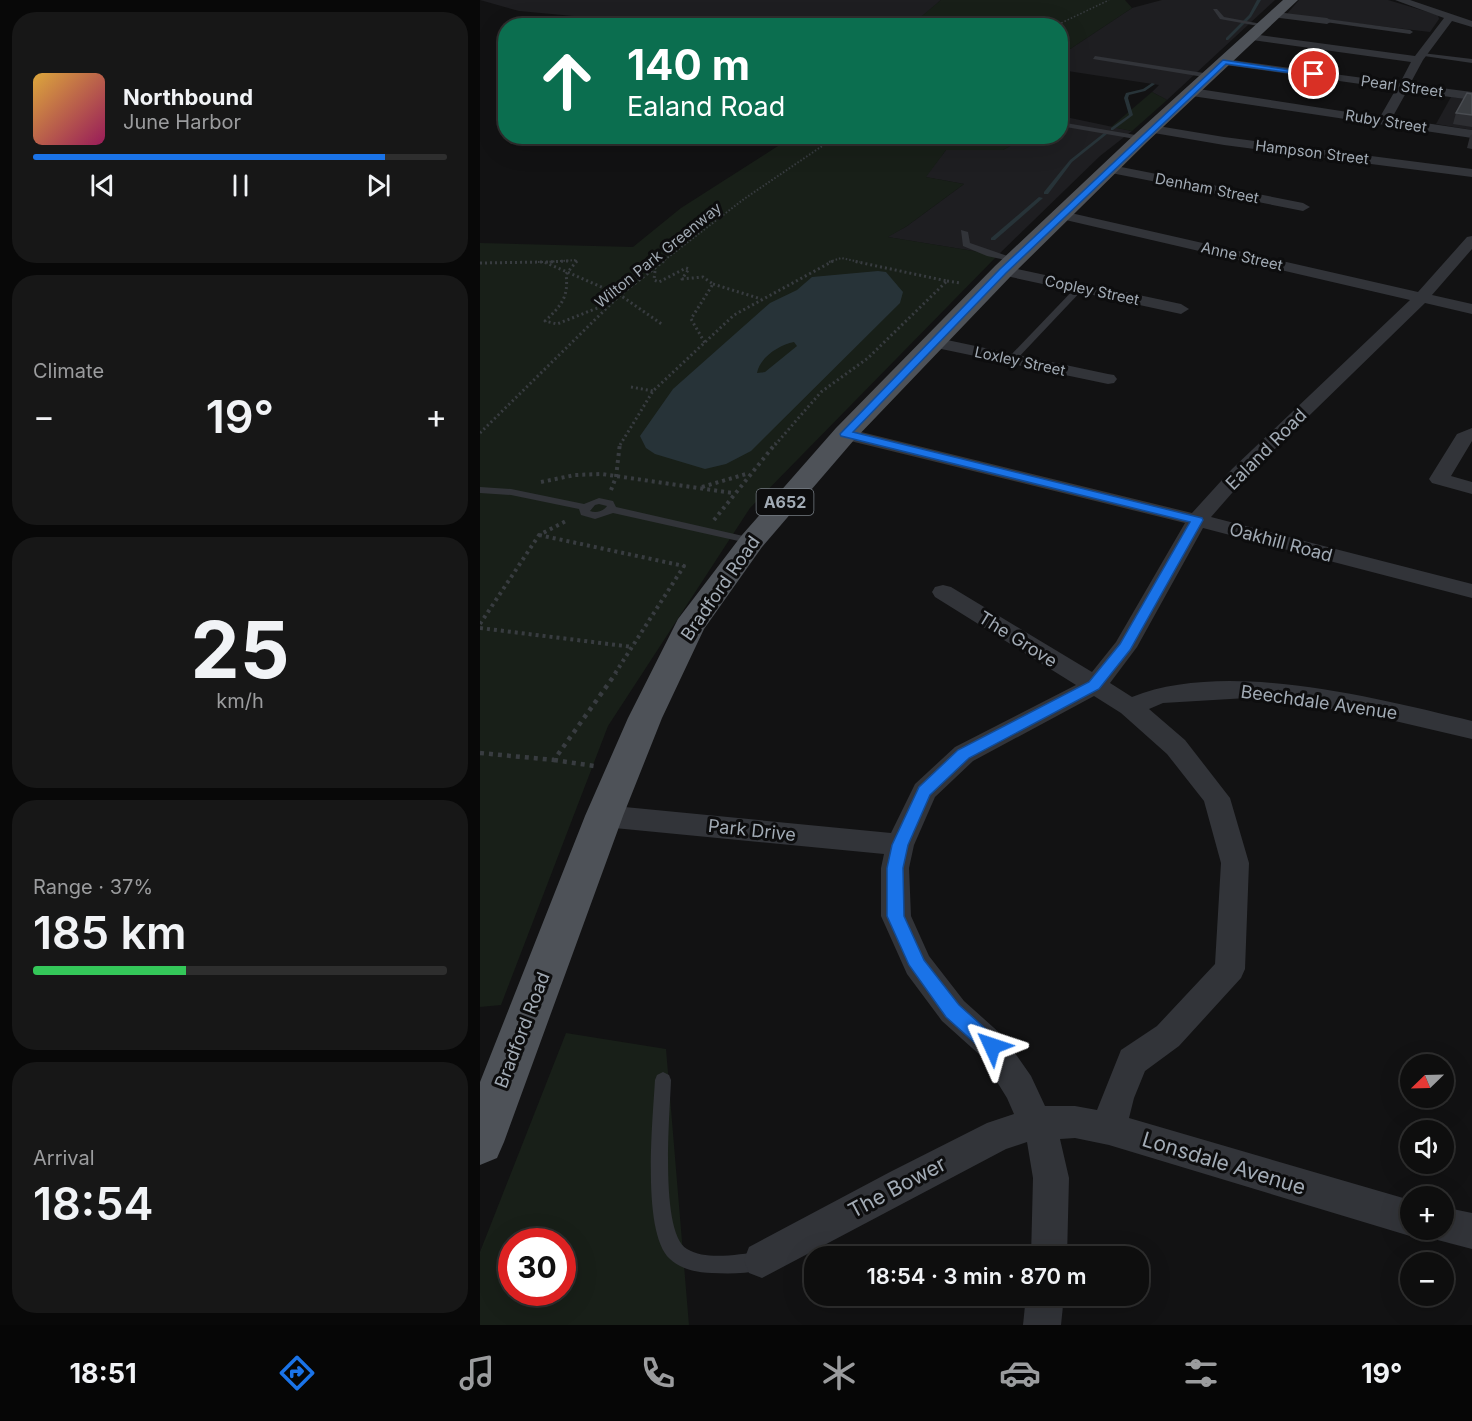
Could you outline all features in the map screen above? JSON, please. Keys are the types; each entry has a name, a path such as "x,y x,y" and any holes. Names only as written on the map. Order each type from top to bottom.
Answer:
{"main road":[{"name":"Bradford Road","path":"480,1142 489,1089 622,770 689,626 752,540 845,434 1009,265 1209,76 1262,20"}],"street":[{"path":"1400,0 1472,24"},
{"path":"1384,121 1402,87 1450,16"},
{"path":"1262,20 1311,45 1421,57"},
{"path":"1262,20 1327,21"},
{"path":"1311,45 1323,34"},
{"name":"Pearl Street","path":"1209,76 1402,87 1472,96"},
{"name":"Ruby Street","path":"1209,76 1384,121 1472,134"},
{"name":"Hampson Street","path":"1146,134 1224,141 1472,173"},
{"name":"Denham Street","path":"1111,169 1302,207"},
{"name":"Anne Street","path":"1062,215 1472,309"},
{"name":"Ealand Road","path":"1094,686 1125,647 1197,520 1239,473 1422,297 1472,240"},
{"name":"Copley Street","path":"1009,265 1081,287 1181,309"},
{"name":"Loxley Street","path":"933,342 1107,379"},
{"name":"Oakhill Road","path":"845,434 1197,520 1472,591"},
{"path":"1472,434 1464,438 1439,479 1472,488"},
{"name":"The Grove","path":"943,592 1130,707 1176,747 1217,798 1235,863 1230,969 1168,1036 1133,1061 1117,1098 1109,1129"},
{"path":"1048,1246 1051,1178 1046,1147 1019,1087 992,1046 953,1011 918,965 896,916 895,868 900,845 924,791 963,754 1094,686"},
{"name":"Beechdale Avenue","path":"1130,707 1160,694 1247,689 1365,705 1472,730"},
{"name":"Park Drive","path":"604,816 900,845"},
{"name":"Lonsdale Avenue","path":"1036,1123 1075,1122 1160,1142 1400,1216"},
{"name":"The Bower","path":"762,1260 902,1184 999,1135 1036,1123"},
{"path":"1454,1227 1472,1231"},
{"path":"1042,1325 1044,1306"}],"lane":[{"path":"1215,10 1222,18 1262,20"},
{"path":"1327,21 1410,32"},
{"path":"1421,57 1472,60"},
{"path":"1095,58 1209,76"},
{"path":"1068,120 1094,130"},
{"path":"1068,125 1146,134"},
{"path":"964,232 966,244 1009,265"},
{"path":"1012,359 1081,287"},
{"path":"480,490 511,492 585,509 595,502 706,532 752,540"},
{"path":"663,1080 661,1199 662,1219 669,1246 677,1254 696,1262 717,1264 762,1260"}],"path":[{"path":"1068,19 1109,0"},
{"name":"Wilton Park Greenway","path":"480,433 620,295 744,200 823,144"},
{"path":"609,505 616,477 620,441 653,391 734,315 829,262 841,258 947,281 868,358 821,392 733,493 706,532"},
{"path":"480,263 577,260 567,273 569,291 566,301 545,321 557,324 610,304 620,295"},
{"path":"544,262 620,295 663,325"},
{"path":"655,270 654,280 659,282 686,268 689,269 682,279 684,280 703,277 713,284 761,299"},
{"path":"705,343 691,319 713,284"},
{"path":"631,387 653,391"},
{"path":"511,492 537,483 602,474 733,493"},
{"path":"698,488 749,474"},
{"path":"585,509 539,535 480,626 634,647"},
{"path":"539,535 684,566 634,647 554,760"},
{"path":"480,613 486,614"},
{"path":"480,753 554,760 622,770"}],"shaded area":[{"path":"480,0 941,0 920,18 595,18 519,11"},
{"path":"941,0 1125,0 1132,8 1068,50 1068,18 919,18"},
{"path":"1162,0 1275,0 1167,100 1152,92 1159,85 1068,71 1068,50 1132,8"},
{"path":"1299,0 1388,0 1438,15 1439,19 1430,32 1286,15"},
{"path":"1152,92 1167,100 1132,131 1111,127"},
{"path":"1451,97 1472,100 1472,130 1436,124"},
{"path":"1068,117 1132,131 1100,156 998,255 887,237 907,226 964,184 925,177 946,150 1003,150 1013,144 1068,144"},
{"path":"781,144 1014,144 1003,150 946,150 926,177 964,184 907,226 888,237 998,255 750,508 608,726 501,1005 480,1007 480,243 633,247 681,208"},
{"path":"886,272 903,292 900,303 751,451 726,464 705,469 655,454 646,448 640,436 673,389 770,303 797,290 812,277","holes":["794,342 797,346 765,372 757,373 762,362 776,349"]},
{"path":"566,1033 666,1049 689,1325 480,1325 480,1252"}],"building":[{"path":"1467,93 1472,94 1472,115 1456,113"}],"waterway":[{"path":"1227,39 1250,16 1259,0"},
{"path":"1112,129 1131,115 1127,94 1144,90 1153,84"},
{"path":"1046,193 1071,161 1105,134"},
{"path":"993,239 1041,198"}],"route":[{"path":"992,1046 953,1011 918,965 896,916 895,868 900,845 924,791 963,754 1094,686 1125,647 1197,520 845,434 1003,271 1141,138 1225,62 1314,74"}]}
